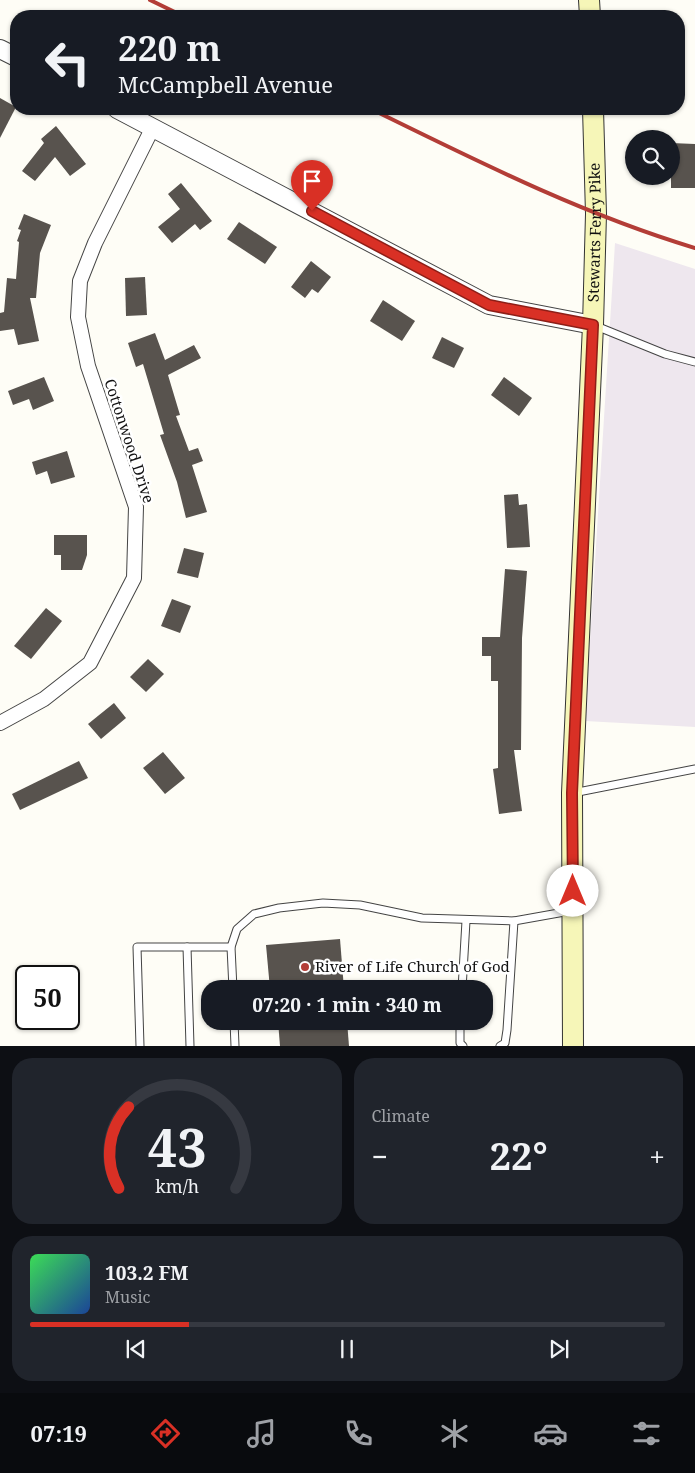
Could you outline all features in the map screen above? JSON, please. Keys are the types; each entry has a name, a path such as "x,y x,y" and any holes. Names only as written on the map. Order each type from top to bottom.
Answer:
{"main road":[{"name":"Stewarts Ferry Pike","path":"573,1046 572,793 593,325 596,214 593,115"}],"street":[{"path":"129,115 489,305 593,325"},
{"name":"Cottonwood Drive","path":"0,723 44,699 90,663 134,578 136,507 88,366 78,317 80,281 95,243 153,127"}],"lane":[{"path":"593,325 665,354 695,362"},
{"path":"572,793 695,769"},
{"path":"233,980 231,947 237,928 254,914 279,908 322,903 360,905 422,918 466,921 514,921 573,911"},
{"path":"463,980 466,921"},
{"path":"500,1046 505,1043 507,1030 514,921"},
{"path":"140,1046 137,947 231,947"},
{"path":"186,947 190,1046"},
{"path":"234,1030 235,1046"},
{"path":"460,1030 460,1043 463,1046"}],"shaded area":[{"path":"615,243 695,269 695,727 585,721"}],"building":[{"path":"0,98 10,104 10,115 12,115 0,138"},
{"path":"56,126 86,164 70,176 55,157 35,181 22,171 44,143 41,139"},
{"path":"680,143 695,144 695,188 671,188 671,185 680,185"},
{"path":"181,183 212,221 200,230 195,224 172,243 158,227 180,209 168,194"},
{"path":"24,214 51,225 40,253 36,298 30,298 39,341 18,345 14,329 0,331 0,313 4,312 7,278 16,279 19,242 17,241 21,230 18,229"},
{"path":"239,222 277,247 265,264 227,239"},
{"path":"311,261 331,277 318,293 312,289 305,298 291,287"},
{"path":"145,277 147,315 126,316 125,278"},
{"path":"383,300 415,321 402,341 370,321"},
{"path":"155,333 165,360 194,345 201,358 168,375 180,415 176,416 189,451 198,448 203,461 192,465 207,512 186,518 177,482 160,435 164,434 143,364 136,367 128,343"},
{"path":"442,337 464,348 454,368 432,358"},
{"path":"44,377 54,401 33,410 29,399 13,405 8,391"},
{"path":"504,377 532,398 519,416 491,395"},
{"path":"67,451 75,477 51,484 47,471 36,475 32,462"},
{"path":"518,494 519,505 527,504 530,547 507,548 504,495"},
{"path":"54,535 87,535 87,555 82,570 61,570 61,555 54,555"},
{"path":"184,548 204,553 198,578 177,573"},
{"path":"505,569 527,571 522,638 521,750 514,750 522,811 499,814 493,769 498,768 498,681 491,681 491,656 482,656 482,637 500,637"},
{"path":"172,599 191,606 180,633 161,626"},
{"path":"46,608 62,621 31,659 14,646"},
{"path":"148,659 164,674 146,692 130,677"},
{"path":"114,703 126,718 101,739 88,724"},
{"path":"163,752 185,778 165,794 143,768"},
{"path":"79,761 88,778 20,810 12,794"},
{"name":"River of Life Church of God","path":"340,939 343,980 269,980 266,945"},
{"path":"279,1030 348,1030 349,1046 280,1046"}],"railway":[{"path":"150,0 171,10"},
{"path":"383,115 490,167 571,203 695,248"}],"place":[{"name":"River of Life Church of God","path":"305,967"}],"route":[{"path":"312,211 489,305 593,325 572,793 573,891"}]}
